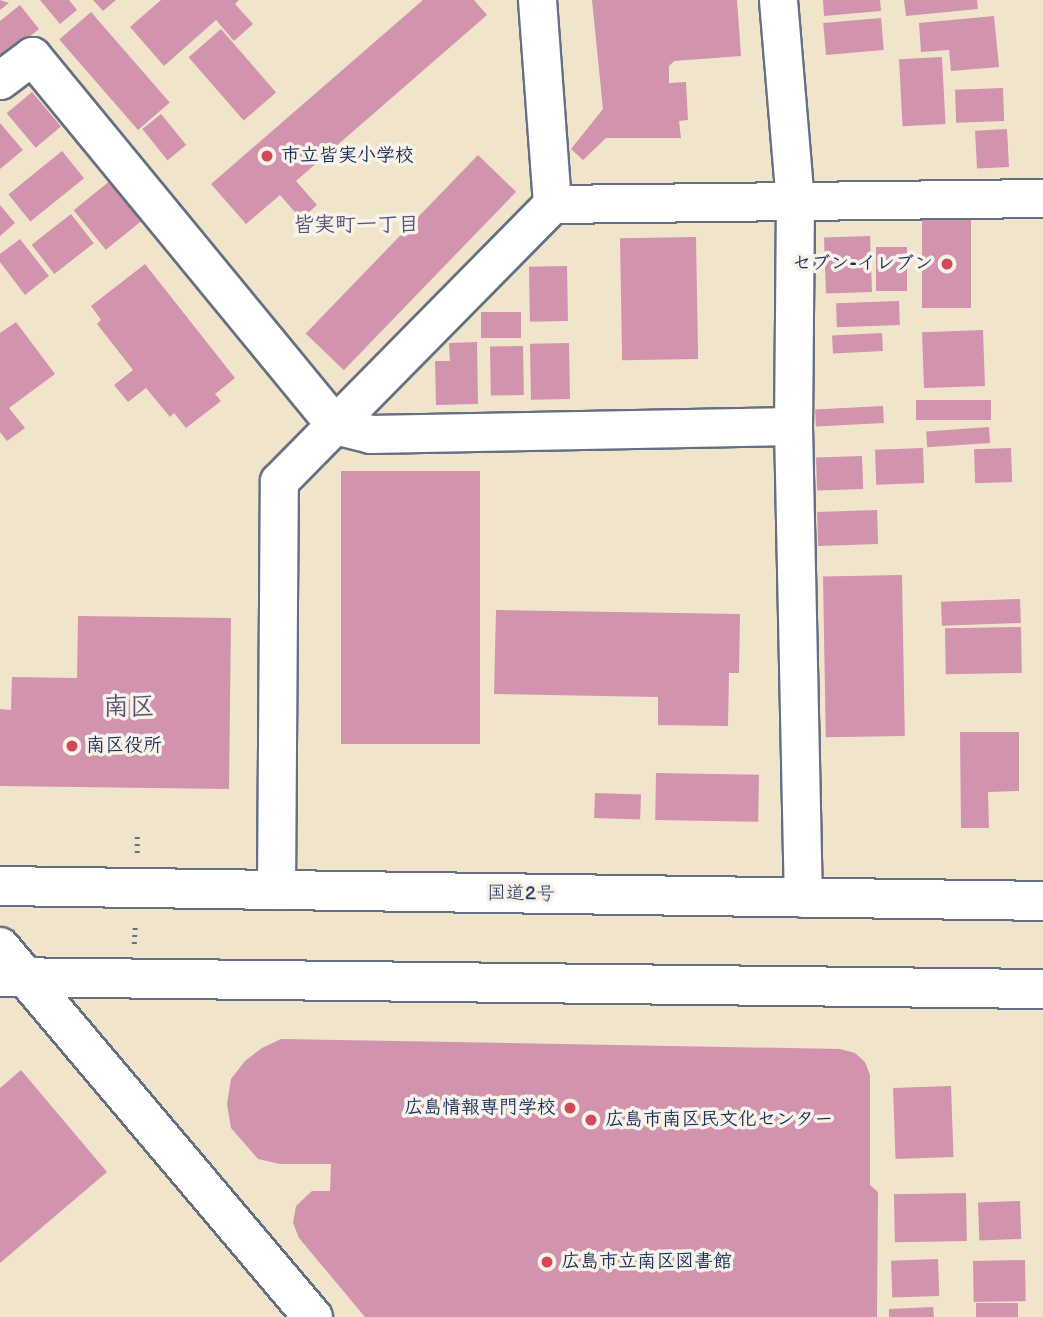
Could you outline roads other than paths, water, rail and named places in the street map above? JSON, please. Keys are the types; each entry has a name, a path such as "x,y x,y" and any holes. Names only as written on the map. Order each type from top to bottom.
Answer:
{"main road":[{"name":"国道2号","path":"0,886 1043,901"},
{"path":"0,947 13,977 313,1317"},
{"path":"13,977 1043,989"}],"street":[{"path":"537,0 552,204"},
{"path":"778,0 795,201 793,426 803,898"},
{"path":"0,80 32,56 335,425 370,434 793,426"},
{"path":"276,890 279,481 552,204 1043,198"}],"place":[{"name":"市立皆実小学校","path":"267,156"},
{"name":"セブン-イレブン","path":"947,264"},
{"name":"南区役所","path":"72,746"},
{"name":"広島情報専門学校","path":"570,1108"},
{"name":"広島市南区民文化センター","path":"591,1120"},
{"name":"広島市立南区図書館","path":"547,1262"}],"district":[{"name":"皆実町一丁目","path":"356,225"},
{"name":"南区","path":"129,708"}]}
